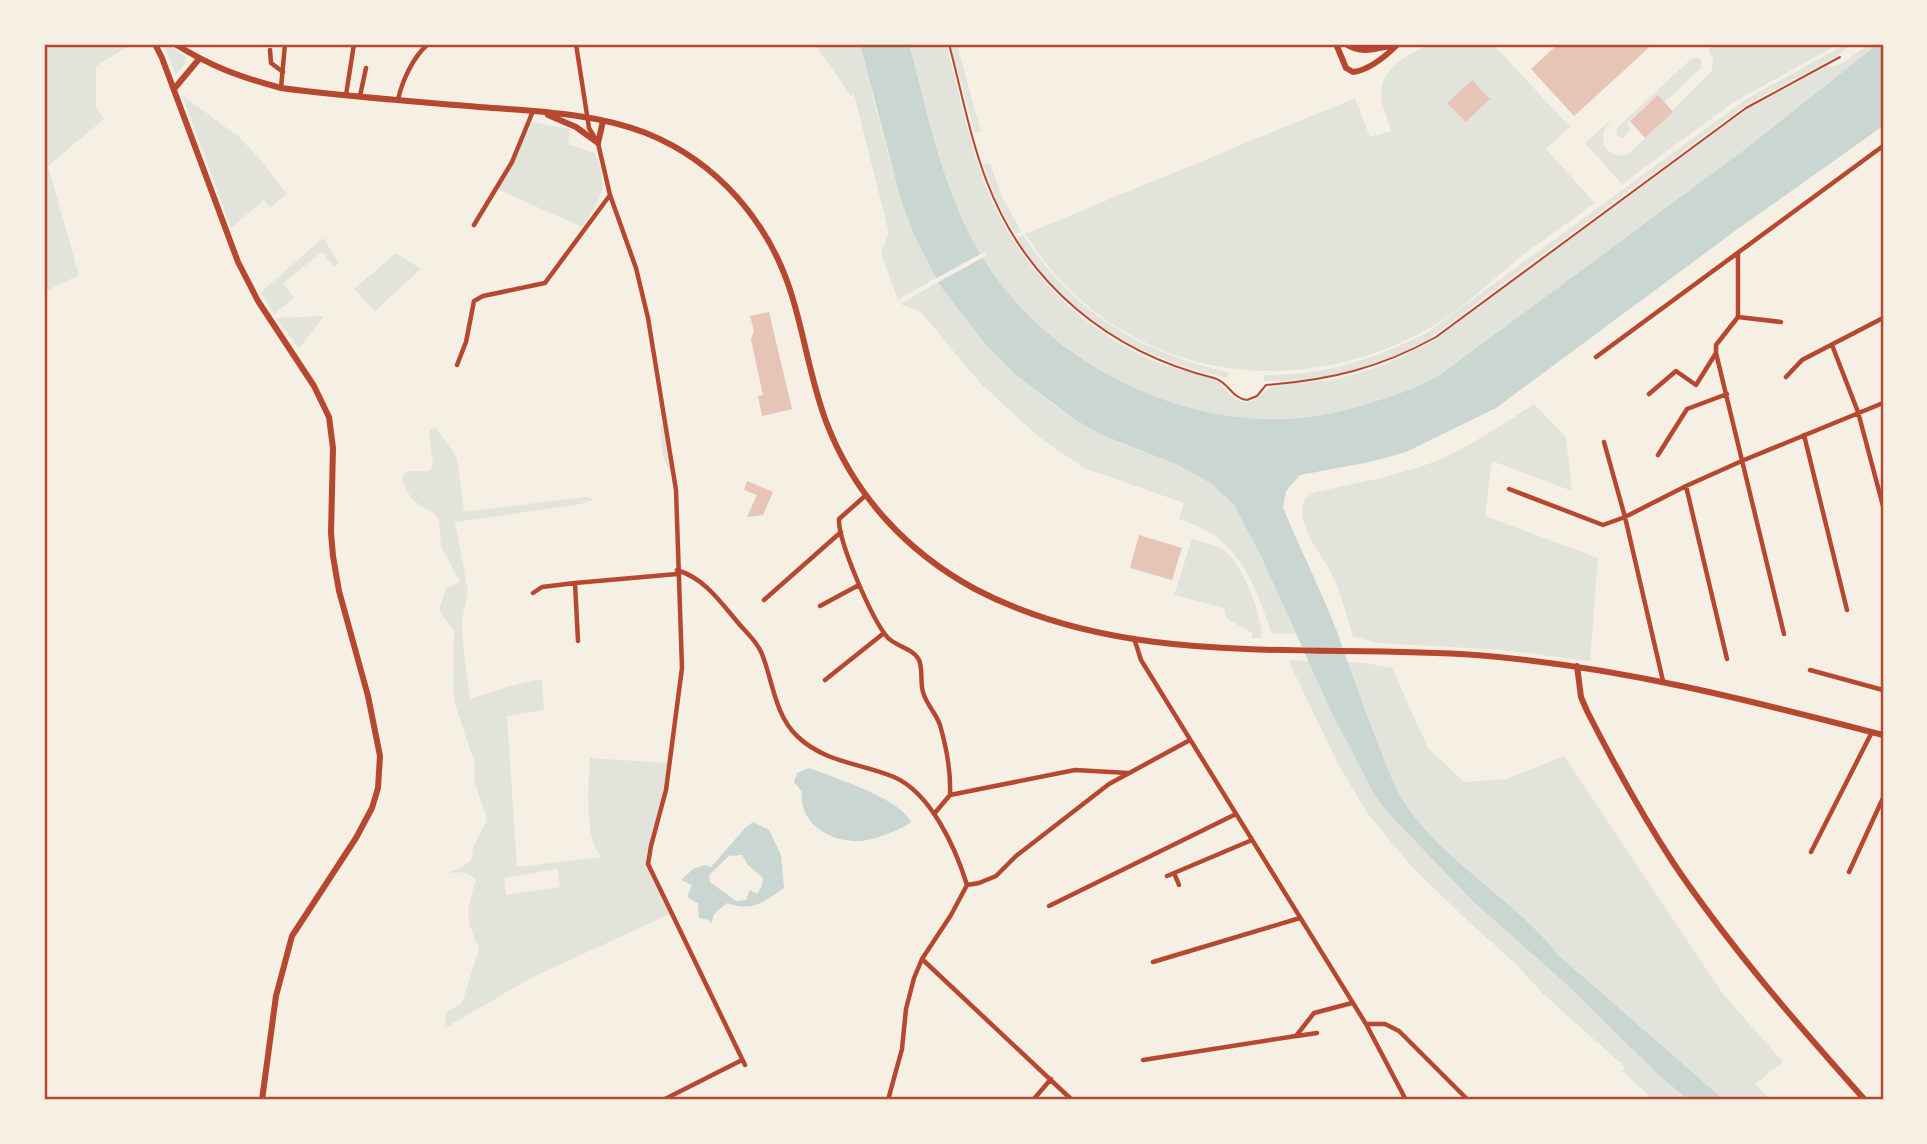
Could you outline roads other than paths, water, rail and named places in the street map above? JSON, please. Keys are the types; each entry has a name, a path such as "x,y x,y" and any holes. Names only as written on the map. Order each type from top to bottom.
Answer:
{"street":[{"path":"155,44 238,262 264,311 314,386 329,417 333,448 333,556 339,591 368,696 380,755 378,788 372,808 356,838 292,936 276,996 262,1100"},
{"path":"175,44 199,59 237,76 281,88 588,118 647,134 696,160 730,189 759,224 783,269 827,424 865,496 905,541 973,587 1045,617 1088,630 1204,647 1474,655 1577,666 1663,681 1883,736"},
{"path":"281,88 285,44"},
{"path":"346,95 354,44"},
{"path":"398,100 407,74 428,44"},
{"path":"576,44 589,128 598,143 610,195 636,268 648,318 676,490 682,668 666,790 650,846 648,864 744,1062 663,1100"},
{"path":"1336,44 1346,68 1353,72 1363,70 1397,44"},
{"path":"1346,44 1362,51 1397,44"},
{"path":"270,50 271,63 283,72"},
{"path":"174,89 199,59"},
{"path":"360,96 366,68"},
{"path":"536,111 576,127 598,143"},
{"path":"474,225 512,162 536,111"},
{"path":"598,143 603,121"},
{"path":"1597,357 1883,146"},
{"path":"457,365 466,342 474,301 483,296 545,283 610,195"},
{"path":"1738,253 1738,317 1716,345 1716,353 1744,460 1783,634"},
{"path":"1738,317 1781,322"},
{"path":"1786,377 1801,360 1883,318"},
{"path":"1832,345 1858,412 1883,506"},
{"path":"1649,394 1676,371 1696,385 1716,353"},
{"path":"1658,455 1687,409 1727,394"},
{"path":"1509,489 1603,524 1625,517 1744,460 1883,403"},
{"path":"1804,435 1847,610"},
{"path":"1604,442 1625,517 1663,681"},
{"path":"1686,486 1727,659"},
{"path":"865,496 842,514 839,524 841,532 859,585 884,633 915,655 919,661 923,693 940,724 950,778 950,795"},
{"path":"764,600 841,532"},
{"path":"533,593 542,587 575,583 677,572 690,574 711,590 760,650 780,711 799,738 819,752 842,762 902,781 934,814 958,856 967,885 922,959 914,978 906,1009 902,1049 888,1100"},
{"path":"575,583 578,641"},
{"path":"820,606 859,585"},
{"path":"825,680 884,633"},
{"path":"1134,638 1141,660 1366,1024 1406,1100"},
{"path":"1577,666 1581,697 1587,711 1621,777 1675,864 1758,976 1865,1100"},
{"path":"1810,670 1883,690"},
{"path":"1811,852 1872,732"},
{"path":"967,885 996,876 1016,856 1080,806 1129,773 1190,740"},
{"path":"934,814 950,795 1074,770 1129,773"},
{"path":"1849,872 1883,798"},
{"path":"1049,906 1236,814"},
{"path":"1167,876 1252,840"},
{"path":"1174,873 1179,885"},
{"path":"1153,962 1300,918"},
{"path":"922,959 1072,1100"},
{"path":"1296,1036 1314,1013 1352,1003"},
{"path":"1366,1024 1385,1024 1399,1031 1468,1100"},
{"path":"1143,1060 1317,1032"},
{"path":"1033,1100 1051,1079"}]}
